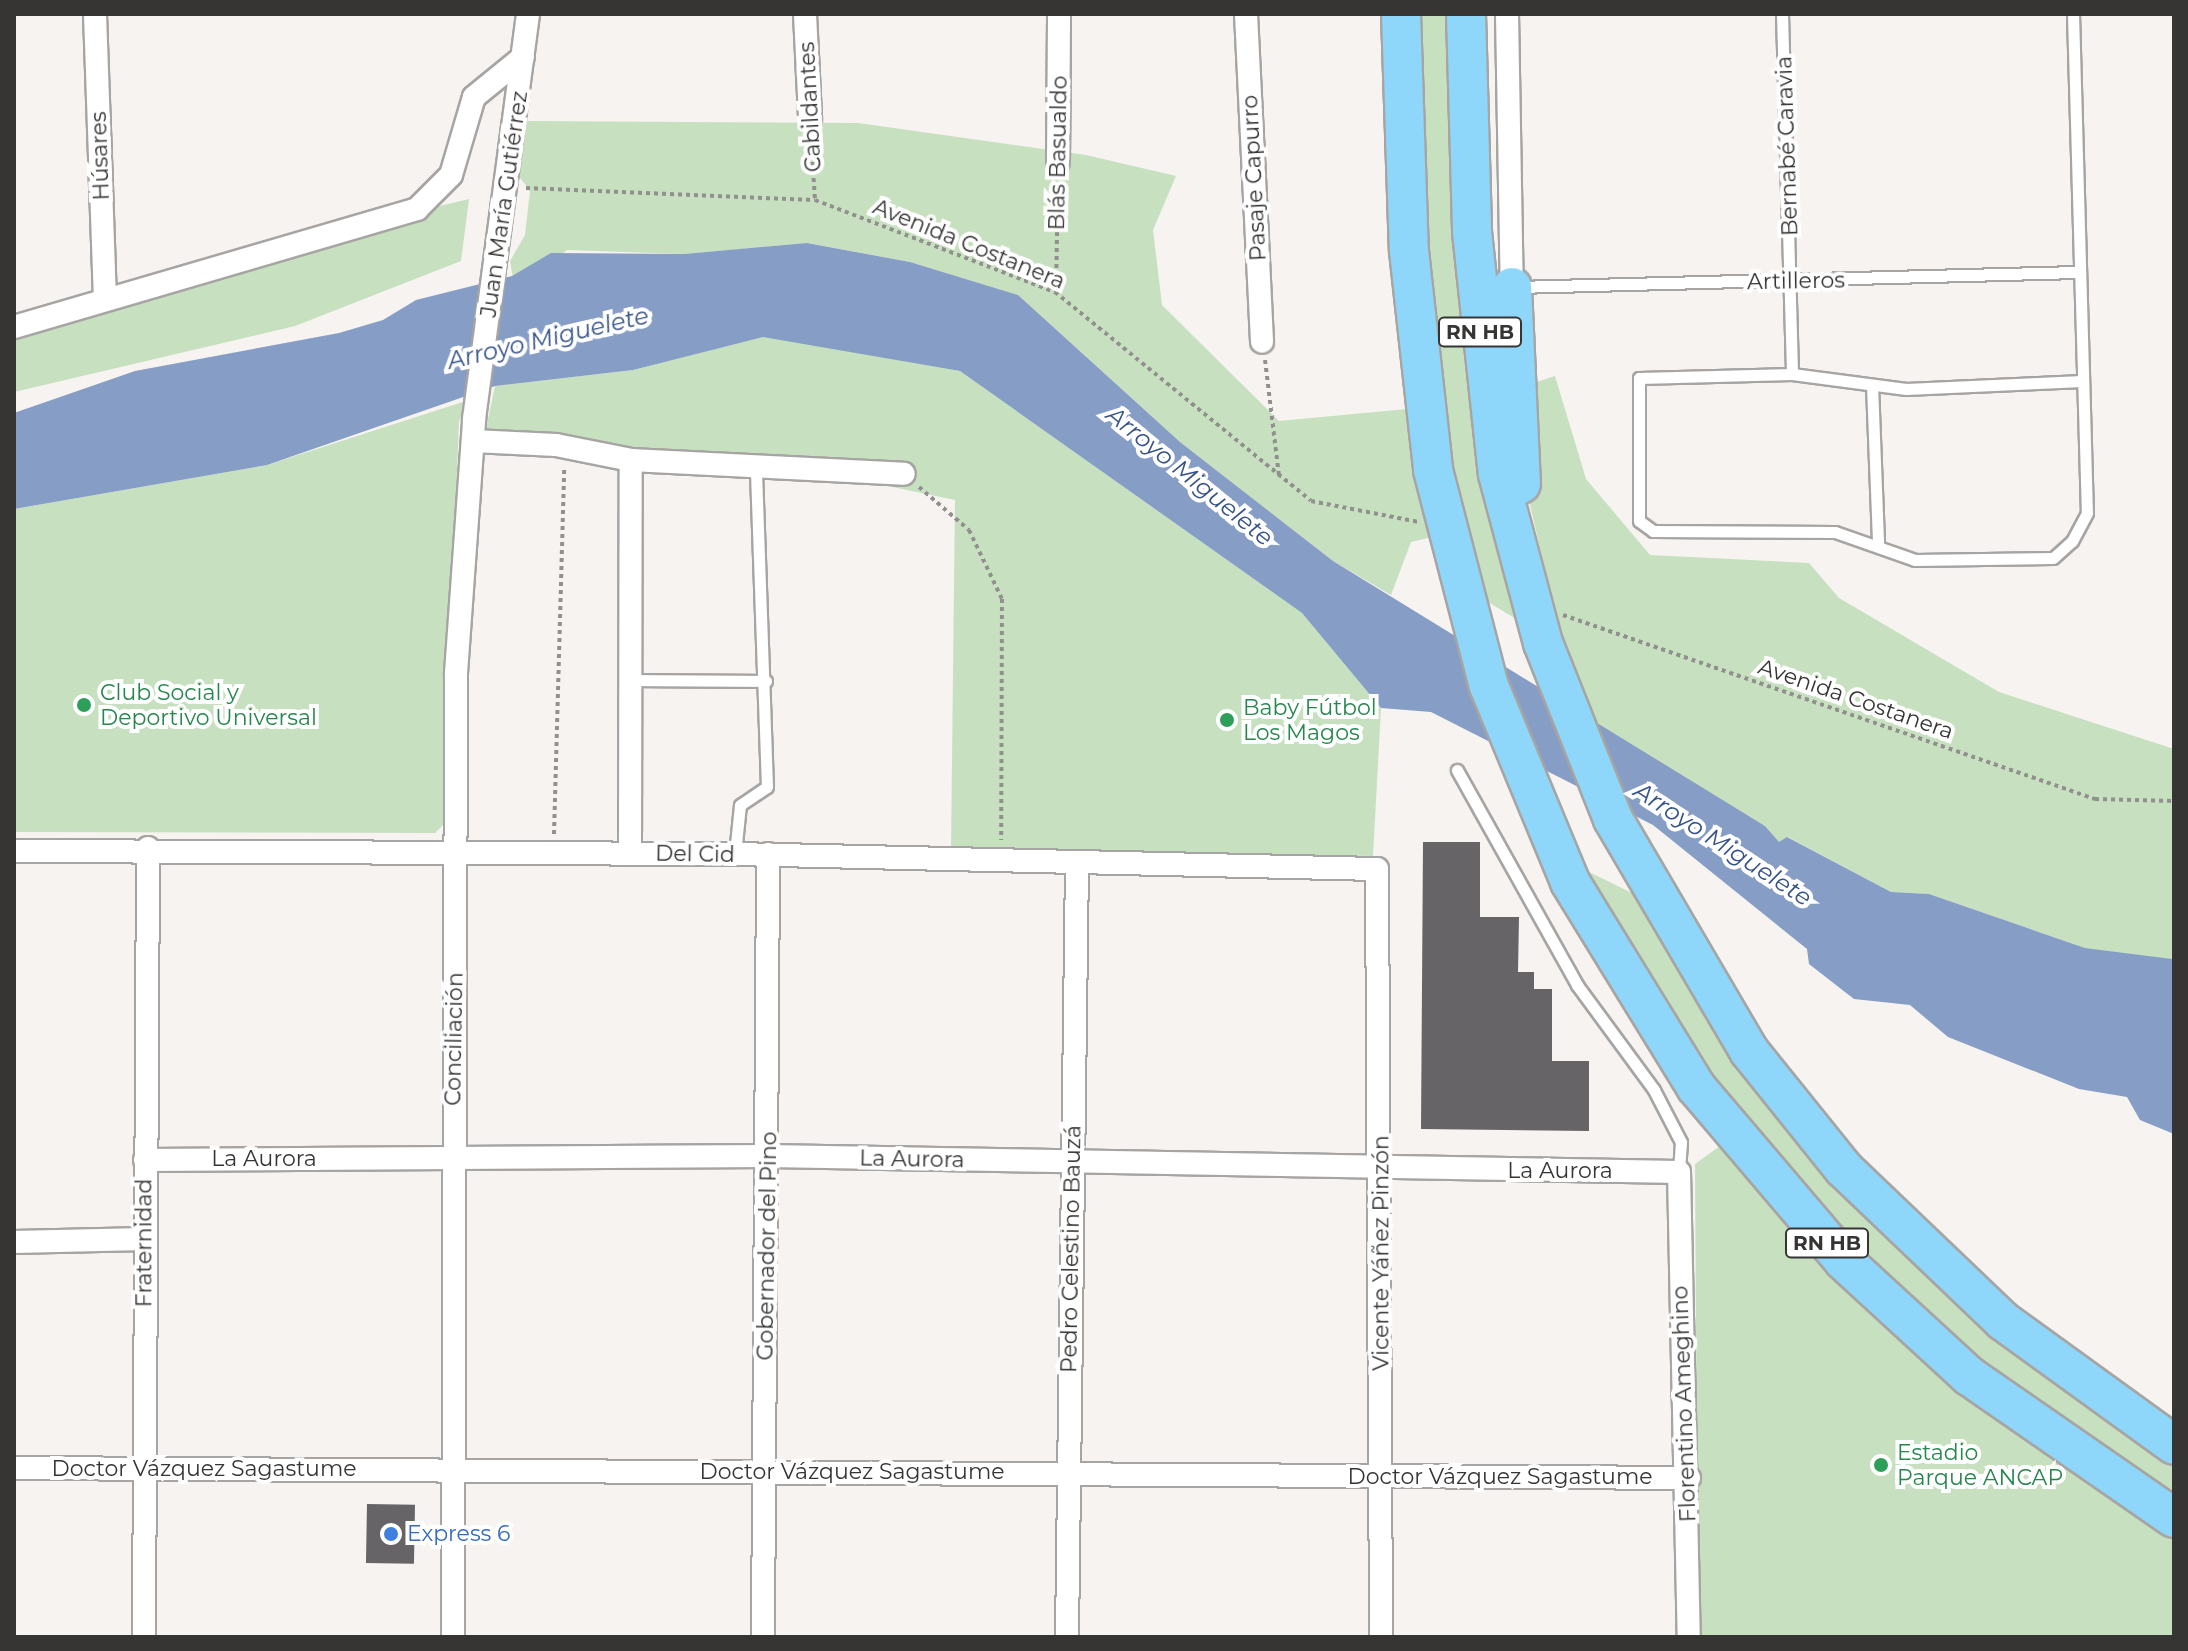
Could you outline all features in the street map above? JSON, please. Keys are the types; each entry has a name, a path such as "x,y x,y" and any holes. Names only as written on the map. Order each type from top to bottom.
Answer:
{"highway":[{"path":"1379,14 1389,116 1404,165"},
{"name":"RN HB","path":"1401,14 1404,165 1415,334 1444,526 1460,591 1516,757 1570,882 1696,1087 1844,1261 1969,1376 2174,1518"},
{"name":"RN HB","path":"1466,14 1472,232 1488,418 1531,604 1589,766 1671,926 1795,1113 1891,1218 2003,1321 2174,1445"},
{"path":"1512,287 1520,563"}],"street":[{"name":"Húsares","path":"95,14 105,298"},
{"name":"Juan María Gutiérrez","path":"473,430 528,14"},
{"name":"Cabildantes","path":"805,14 810,118"},
{"name":"Blás Basualdo","path":"1058,162 1059,14"},
{"name":"Pasaje Capurro","path":"1246,14 1262,342"},
{"path":"1507,14 1512,287"},
{"path":"14,327 417,209 451,175 474,97 523,57"},
{"path":"473,430 631,460 756,469 904,474"},
{"name":"Conciliación","path":"453,1637 452,1158 456,673 473,430"},
{"path":"630,853 631,460"},
{"name":"Del Cid","path":"14,851 148,848 455,854 768,854 1377,869"},
{"name":"Fraternidad","path":"144,1637 148,848"},
{"name":"Gobernador del Pino","path":"763,1637 768,854"},
{"name":"Pedro Celestino Bauzá","path":"1067,1637 1077,862"},
{"name":"Vicente Yáñez Pinzón","path":"1377,869 1382,1170 1381,1637"},
{"name":"La Aurora","path":"145,1160 768,1156 1382,1170 1679,1172"},
{"name":"Florentino Ameghino","path":"1679,1172 1679,1382 1689,1478 1689,1637"},
{"path":"14,1242 144,1239"},
{"name":"Doctor Vázquez Sagastume","path":"14,1468 1689,1478"}],"lane":[{"name":"Bernabé Caravia","path":"1782,14 1793,282 1792,374"},
{"path":"2073,14 2087,513 2053,558 1915,560 1878,543 1835,532 1653,531 1639,521 1639,378 1792,374 1872,385 2082,381"},
{"name":"Artilleros","path":"1512,287 1793,282 2079,272"},
{"path":"1872,385 1878,543"},
{"path":"735,854 740,805 767,787 766,681 756,469"},
{"path":"630,680 766,681"},
{"path":"1457,770 1577,985 1654,1090 1681,1142 1679,1172"}],"path":[{"name":"Cabildantes","path":"810,118 815,200"},
{"name":"Blás Basualdo","path":"1055,292 1058,162"},
{"name":"Avenida Costanera","path":"507,187 815,200 1055,292 1311,501 1444,526"},
{"path":"1262,342 1279,475"},
{"path":"554,852 564,446"},
{"path":"904,474 969,530 1002,599 1001,858"},
{"name":"Avenida Costanera","path":"1531,604 2095,799 2174,801"}],"green space":[{"path":"1418,14 1449,14 1470,394 1516,619 1480,597 1460,524 1430,332"},
{"path":"526,121 858,123 1086,155 1176,176 1153,230 1162,305 1279,421 1407,409 1432,537 1411,542 1391,595 1333,561 1180,442 1018,295 910,262 808,243 684,254 567,250 516,295 510,261 525,235 530,191 518,175"},
{"path":"469,199 461,261 295,326 14,392 14,320 134,279"},
{"path":"764,336 960,371 1302,613 1381,708 1373,856 951,851 955,500 787,465 485,434 495,386 633,370"},
{"path":"1555,376 1586,479 1650,555 1809,563 1839,598 1999,692 2174,749 2174,960 2085,948 1929,894 1891,892 1788,837 1779,843 1765,826 1593,725 1565,656 1530,505 1524,386"},
{"path":"469,400 459,421 443,825 435,833 14,832 14,509 267,465"},
{"path":"1583,869 1632,893 1747,1073 2174,1460 2174,1500 1986,1371 1811,1204 1685,1043"},
{"path":"1720,1146 1791,1227 1939,1372 2091,1487 2174,1536 2174,1637 1698,1637 1695,1164"}],"water":[{"name":"Arroyo Miguelete","path":"807,243 910,262 1018,295 1180,442 1333,561 1765,826 1779,842 1787,837 1891,892 1929,894 2085,948 2172,959 2174,1134 2140,1120 2127,1097 2079,1089 1948,1037 1910,1005 1854,999 1809,964 1807,949 1653,825 1431,712 1381,708 1302,613 960,371 763,337 633,370 495,386 267,465 14,509 14,413 135,371 339,333 383,320 416,300 512,276 551,253 684,254"}],"building":[{"path":"1423,842 1480,842 1480,917 1519,917 1518,972 1534,972 1534,989 1552,989 1552,1061 1589,1061 1589,1131 1421,1129"},
{"name":"Express 6","path":"367,1504 415,1505 414,1564 366,1563"}],"place":[{"name":"Club Social y Deportivo Universal","path":"84,705"},
{"name":"Baby Fútbol Los Magos","path":"1227,720"},
{"name":"Estadio Parque ANCAP","path":"1881,1465"},
{"name":"Express 6","path":"391,1534"}]}
